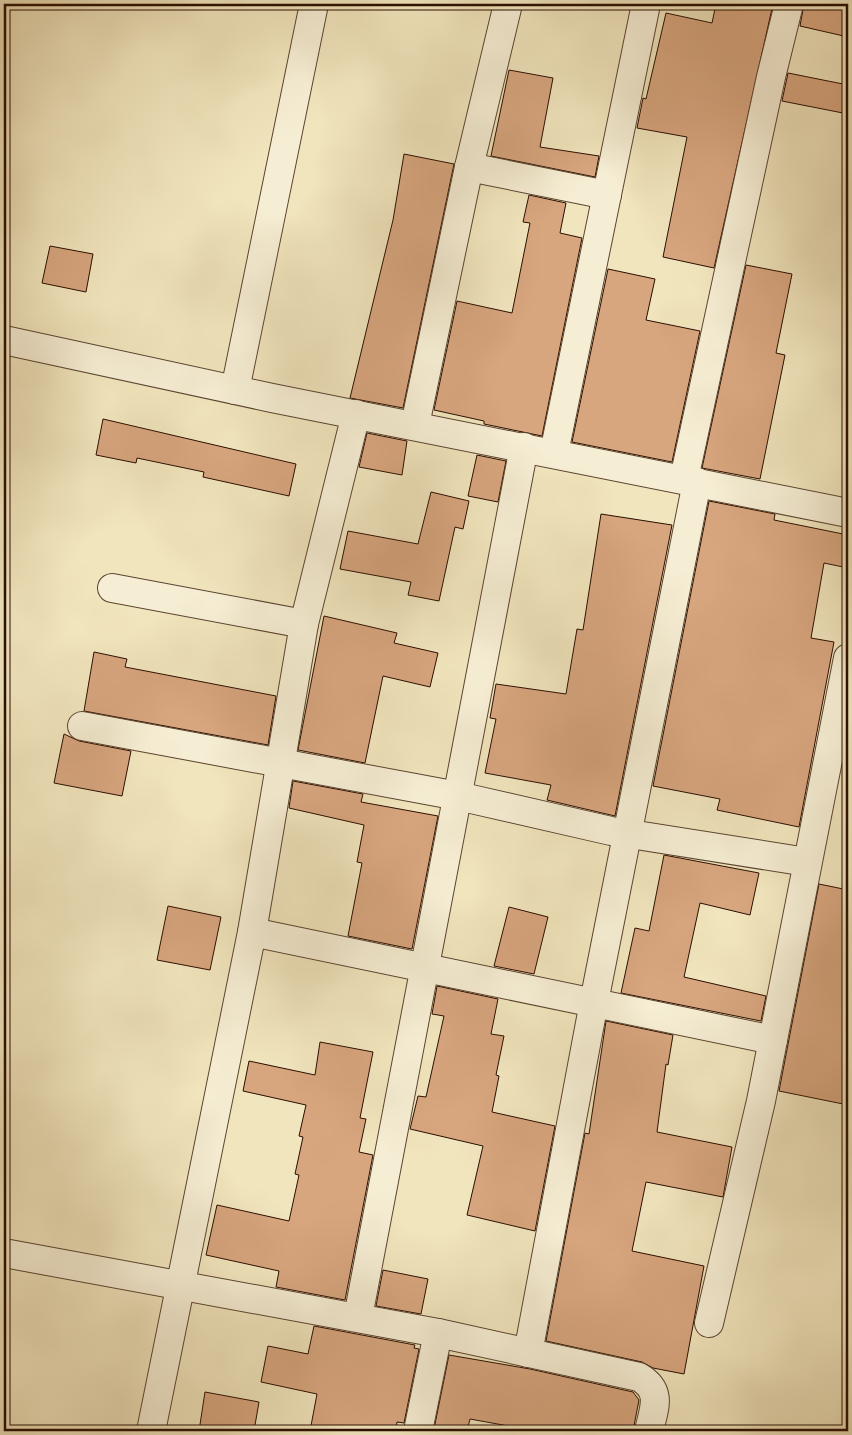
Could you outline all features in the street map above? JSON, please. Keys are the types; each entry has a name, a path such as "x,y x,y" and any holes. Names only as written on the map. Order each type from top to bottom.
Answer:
{"street":[{"path":"234,390 314,4"},
{"path":"415,426 469,166 508,4"},
{"path":"554,453 646,4"},
{"path":"528,1353 627,834 690,480 771,77 790,4"},
{"path":"469,166 607,195"},
{"path":"4,340 234,390 690,480 847,505"},
{"path":"151,1431 179,1285 252,932 304,624 356,414"},
{"path":"358,1317 524,447"},
{"path":"112,588 304,624"},
{"path":"709,1323 761,1101 848,658"},
{"path":"82,726 458,796 627,834 807,862"},
{"path":"252,932 425,966 773,1040"},
{"path":"4,1253 358,1317 639,1377 650,1384 656,1399 649,1431"},
{"path":"418,1431 438,1334"}],"building":[{"path":"716,4 773,4 714,268 663,257 687,137 637,128 643,98 646,99 666,13 712,23"},
{"path":"804,4 834,4 848,7 848,37 800,26"},
{"path":"509,70 553,78 540,147 599,156 595,177 491,156"},
{"path":"788,73 848,85 848,114 782,101"},
{"path":"404,154 454,164 403,408 350,398 393,220"},
{"path":"529,195 566,203 560,233 582,238 542,436 484,424 484,421 434,410 457,301 512,313 530,223 523,222"},
{"path":"50,246 93,254 86,292 42,283"},
{"path":"746,265 792,274 776,353 785,355 760,479 702,468"},
{"path":"608,269 655,279 646,320 700,331 672,462 572,442"},
{"path":"103,419 296,464 289,496 203,477 204,472 137,458 136,463 96,455"},
{"path":"367,433 407,441 402,475 359,467"},
{"path":"477,455 506,461 498,502 468,496"},
{"path":"431,492 469,501 463,529 455,527 439,601 408,595 411,582 340,569 348,531 418,544"},
{"path":"709,501 775,514 774,520 848,535 848,568 824,563 811,638 834,642 799,827 717,810 720,799 653,786"},
{"path":"601,514 672,525 615,816 547,800 551,785 485,773 496,719 490,718 496,684 566,694 577,629 583,630"},
{"path":"324,616 397,633 394,643 438,653 430,687 383,676 365,763 298,750"},
{"path":"94,652 127,659 125,667 276,696 268,745 84,711"},
{"path":"64,734 79,741 131,751 122,796 54,783"},
{"path":"293,781 363,794 361,802 438,816 412,949 348,936 362,863 357,862 364,825 289,808"},
{"path":"664,855 759,873 750,915 700,903 684,977 766,996 761,1021 621,993 635,928 649,931"},
{"path":"819,884 848,890 848,1105 779,1091"},
{"path":"168,906 221,917 210,970 157,960"},
{"path":"509,907 548,917 534,974 494,966"},
{"path":"437,986 498,999 491,1034 504,1036 496,1075 499,1076 492,1112 555,1126 535,1231 467,1215 483,1146 410,1129 418,1096 426,1097 444,1016 432,1014"},
{"path":"606,1021 673,1035 668,1065 666,1064 657,1132 732,1147 723,1197 646,1182 632,1251 704,1266 684,1374 653,1368 642,1362 546,1341 585,1133 589,1134"},
{"path":"320,1042 373,1052 360,1118 366,1119 359,1152 373,1155 345,1300 276,1287 279,1271 206,1255 217,1205 289,1221 299,1175 295,1174 303,1137 299,1136 306,1105 243,1091 249,1061 315,1075"},
{"path":"383,1270 428,1279 421,1314 376,1306"},
{"path":"314,1326 415,1345 414,1348 419,1349 404,1423 397,1422 396,1431 310,1431 317,1394 261,1382 268,1346 308,1354"},
{"path":"449,1355 530,1369 633,1392 639,1400 633,1431 536,1431 470,1419 467,1431 434,1429"},
{"path":"205,1392 259,1402 254,1431 199,1431"}]}
